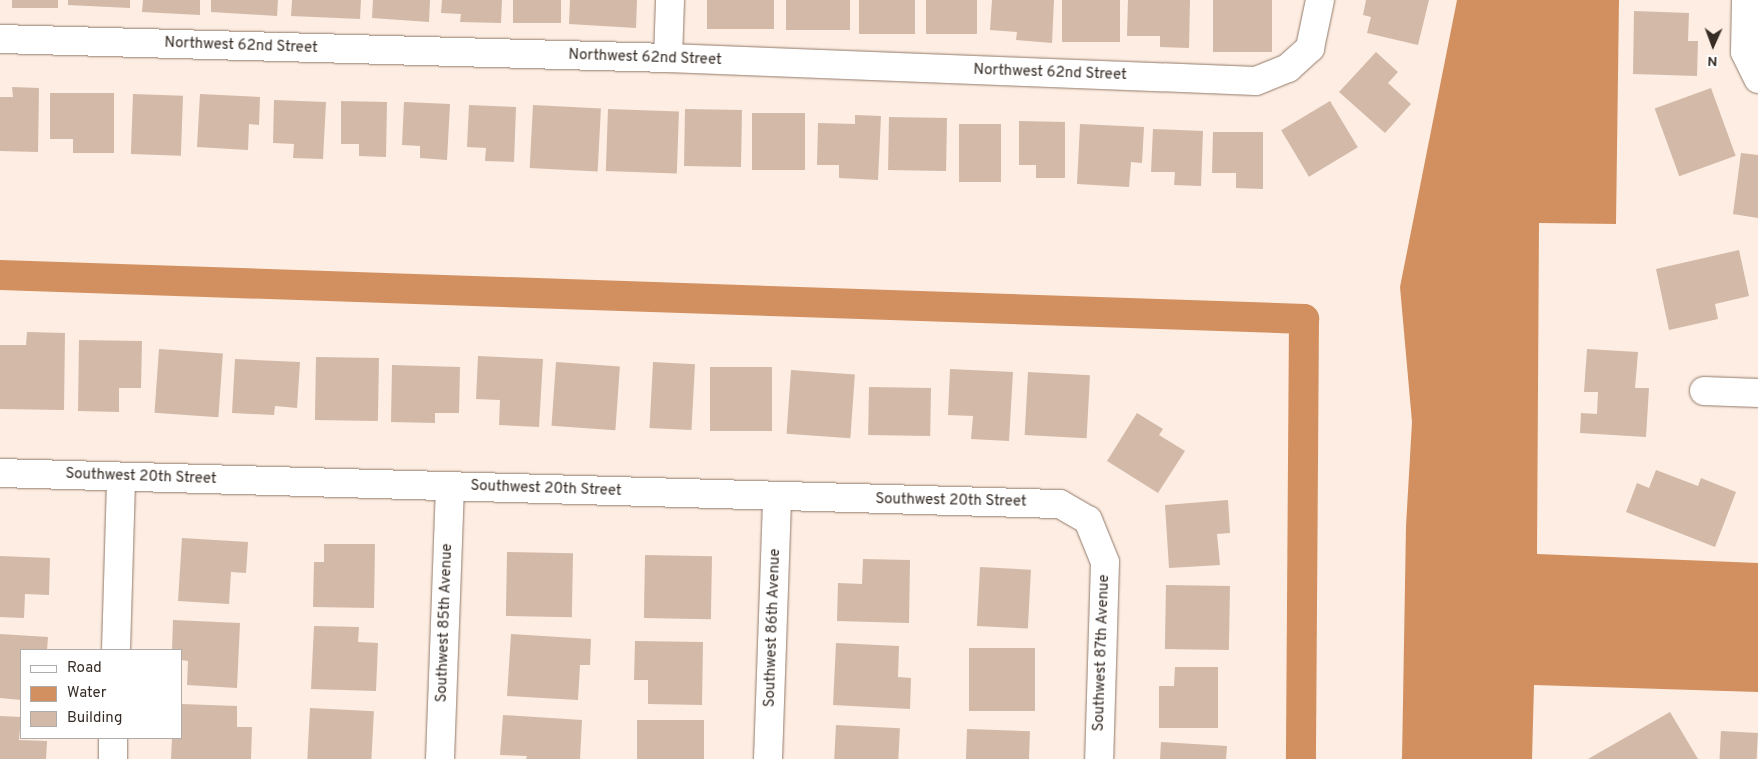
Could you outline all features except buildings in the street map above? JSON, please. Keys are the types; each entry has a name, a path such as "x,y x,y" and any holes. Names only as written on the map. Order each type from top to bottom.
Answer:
{"street":[{"path":"668,58 670,0"},
{"name":"Northwest 62nd Street","path":"0,38 668,58 1256,81 1288,68 1310,48 1320,0"},
{"path":"1746,0 1745,52 1757,79"},
{"path":"1704,391 1758,393"},
{"name":"Southwest 20th Street","path":"0,472 777,497 1060,504 1088,520"},
{"path":"116,649 122,477"},
{"name":"Southwest 85th Avenue","path":"440,759 450,486"},
{"name":"Southwest 86th Avenue","path":"768,759 777,497"},
{"name":"Southwest 87th Avenue","path":"1088,520 1105,562 1099,759"},
{"path":"113,739 113,759"}],"water":[{"path":"1457,0 1619,0 1616,224 1539,223 1537,554 1758,563 1758,692 1534,685 1532,759 1402,759 1406,526 1412,422 1400,287"}],"waterway":[{"path":"0,275 1304,319 1301,759"}]}
